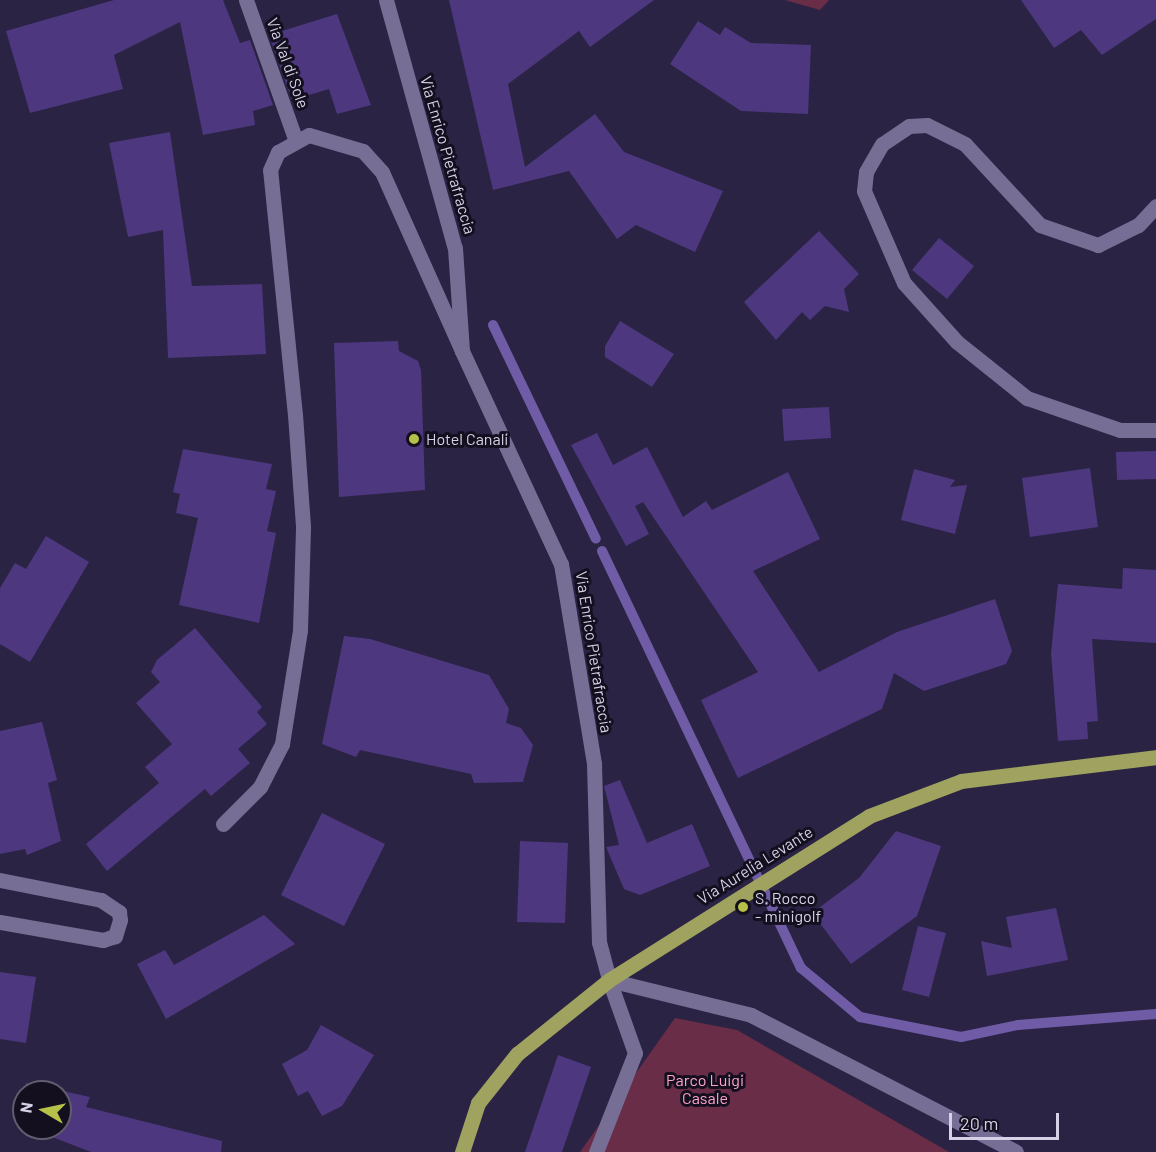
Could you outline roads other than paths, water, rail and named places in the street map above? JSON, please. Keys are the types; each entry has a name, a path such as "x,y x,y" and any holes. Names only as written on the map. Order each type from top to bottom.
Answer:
{"main road":[{"name":"Via Aurelia Levante","path":"462,1152 478,1102 517,1054 609,980 780,868 869,816 961,781 1156,757"}],"street":[{"name":"Via Val di Sole","path":"246,0 295,138"},
{"name":"Via Enrico Pietrafraccia","path":"386,0 455,248 462,351 561,564 594,765 599,942 609,980 635,1053 596,1152"},
{"path":"1156,206 1138,225 1098,245 1040,225 965,144 927,125 909,126 882,144 866,172 864,191 904,283 957,342 1027,398 1120,430 1156,430"},
{"path":"223,824 260,787 282,744 294,691 303,526 284,273 270,170 278,152 295,138 341,141 363,152 382,172 462,351"},
{"path":"0,880 101,900 119,912 120,920 115,936 103,940 0,922"},
{"path":"609,980 751,1015 1016,1152"}],"waterway":[{"path":"493,325 596,539"},
{"path":"602,551 801,968 860,1017 961,1037 1018,1025 1156,1014"}],"place":[{"name":"Hotel Canali","path":"414,439"},
{"name":"S. Rocco - minigolf","path":"743,907"}],"park label":[{"name":"Parco Luigi Casale","path":"705,1089"}]}
